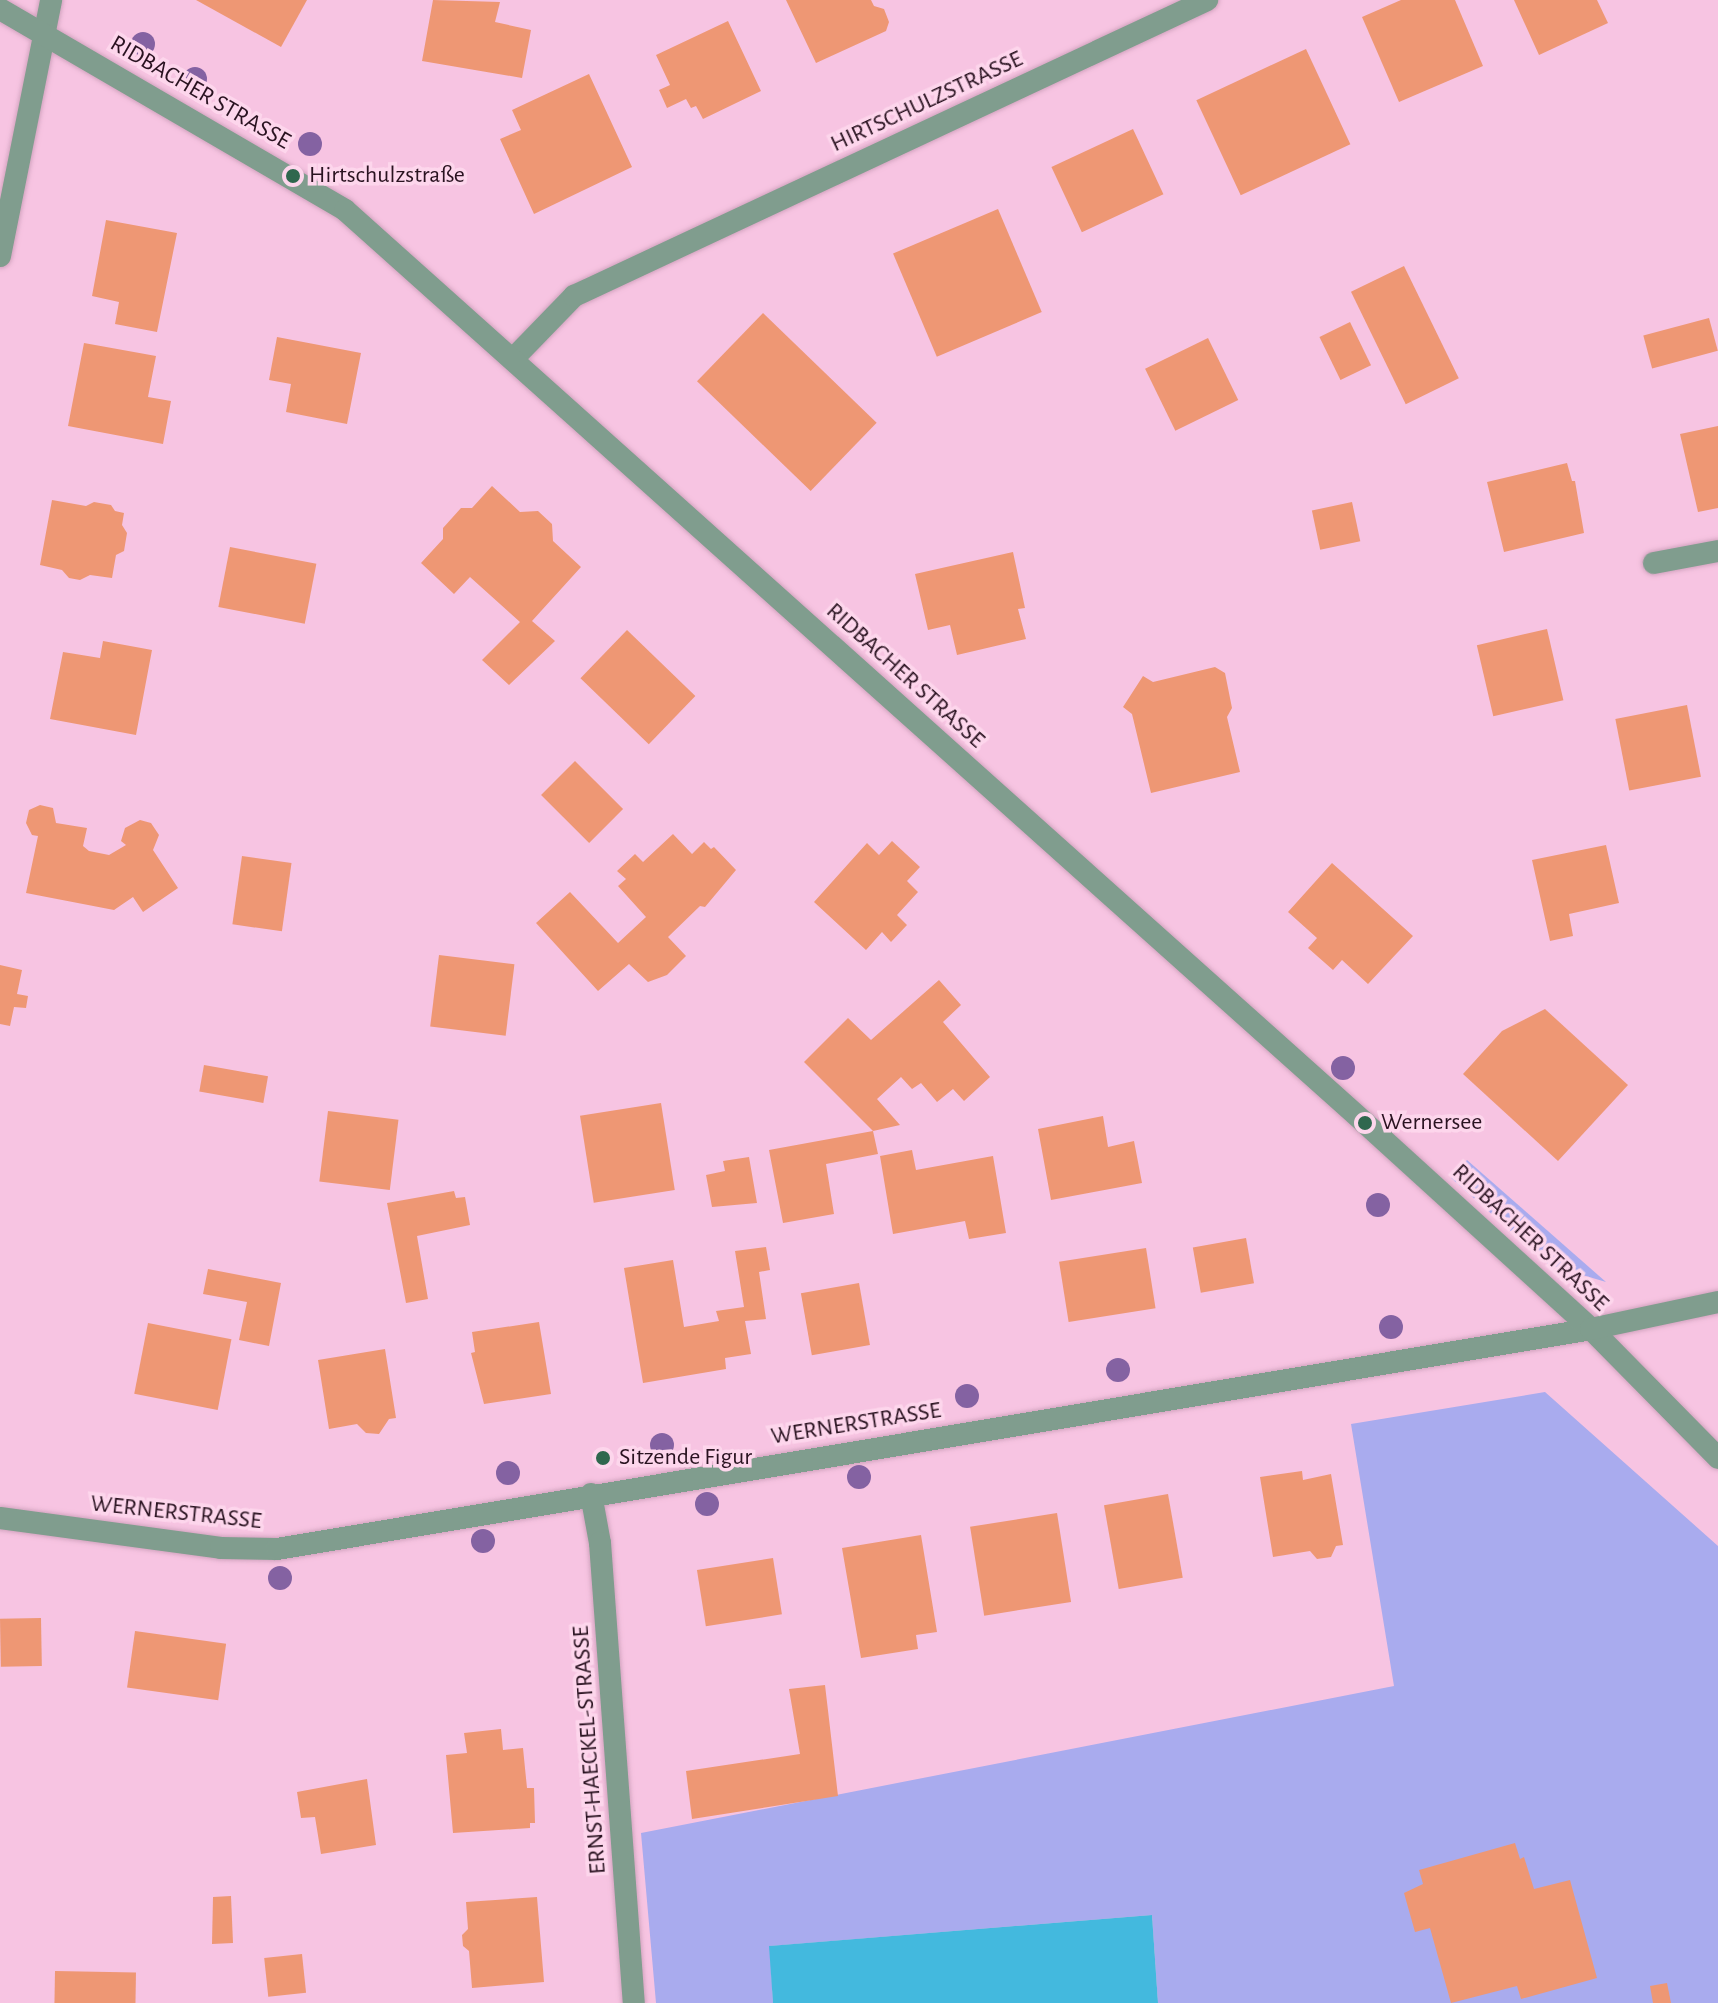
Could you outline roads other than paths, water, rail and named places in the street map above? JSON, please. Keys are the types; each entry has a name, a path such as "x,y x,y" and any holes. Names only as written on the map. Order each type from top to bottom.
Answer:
{"street":[{"path":"0,256 51,0"},
{"name":"HIRTSCHULZSTRASSE","path":"513,359 574,296 1207,0"},
{"name":"RIDBACHER STRASSE","path":"0,9 345,210 1591,1329 1718,1458"},
{"path":"1654,563 1718,551"},
{"name":"WERNERSTRASSE","path":"0,1518 221,1548 277,1549 1591,1329 1718,1302"},
{"name":"ERNST-HAECKEL-STRASSE","path":"591,1494 600,1543 634,2003"}],"place":[{"name":"Hirtschulzstraße","path":"293,176"},
{"name":"Wernersee","path":"1365,1123"},
{"name":"Sitzende Figur","path":"603,1458"}]}
